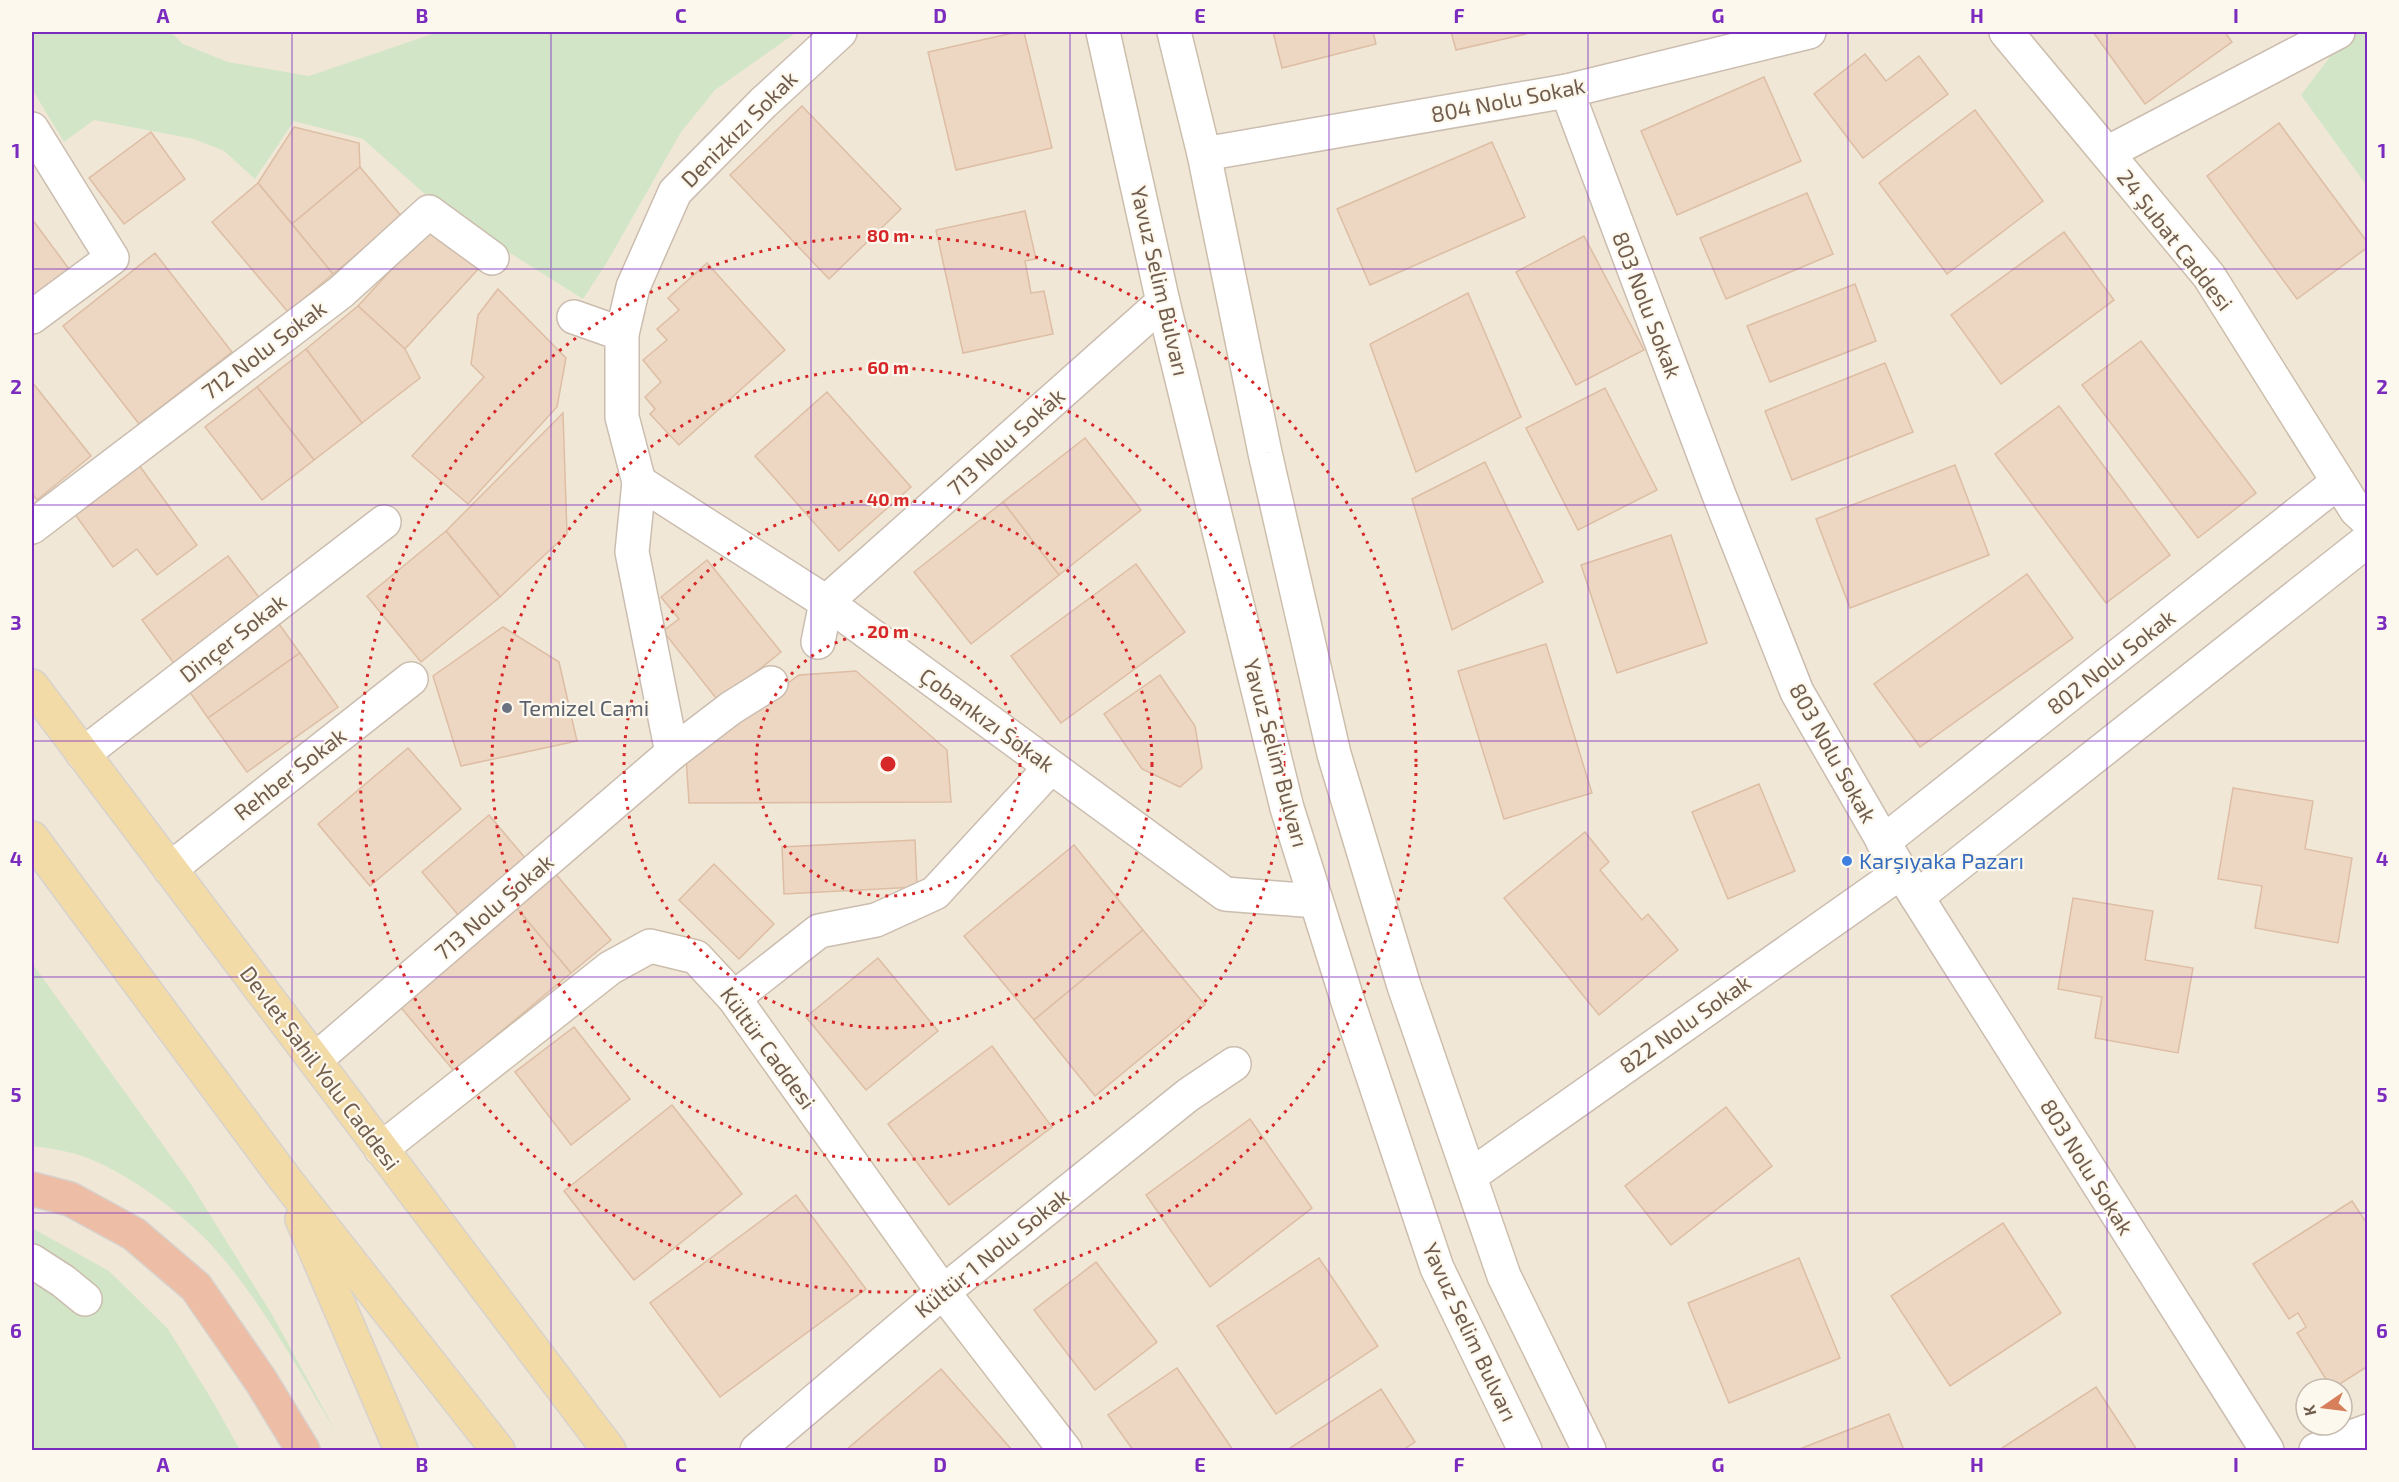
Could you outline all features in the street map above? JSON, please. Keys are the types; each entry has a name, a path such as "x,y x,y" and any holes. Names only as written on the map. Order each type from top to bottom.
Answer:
{"highway":[{"path":"32,1189 70,1199 134,1234 196,1287 261,1381 303,1450"}],"main road":[{"name":"Devlet Sahil Yolu Caddesi","path":"32,686 609,1450"},
{"path":"32,838 285,1179 498,1450"},
{"path":"285,1179 401,1450"}],"street":[{"name":"Denizkızı Sokak","path":"639,482 622,417 622,334 633,287 675,192 763,103 840,32"},
{"name":"Yavuz Selim Bulvarı","path":"1103,32 1163,302 1287,808 1437,1268 1525,1450"},
{"path":"1174,32 1204,154 1265,453 1334,754 1404,986 1504,1276 1589,1450"},
{"name":"804 Nolu Sokak","path":"1204,154 1567,91 1809,32"},
{"name":"24 Şubat Caddesi","path":"2006,32 2209,276 2356,510 2367,521"},
{"path":"2107,153 2338,32"},
{"name":"803 Nolu Sokak","path":"1567,91 1719,495 1797,692 1909,884 2267,1450"},
{"path":"32,129 112,258 32,317"},
{"name":"712 Nolu Sokak","path":"32,527 340,292 429,212 492,258"},
{"name":"713 Nolu Sokak","path":"826,602 1163,302"},
{"path":"574,317 622,334"},
{"path":"639,482 632,552 672,753"},
{"name":"Çobankızı Sokak","path":"639,482 826,602 1225,894 1316,901"},
{"name":"802 Nolu Sokak","path":"1884,842 2338,482"},
{"name":"Dinçer Sokak","path":"82,754 384,522"},
{"path":"1909,884 2367,540"},
{"path":"818,642 826,602"},
{"name":"Rehber Sokak","path":"170,869 411,679"},
{"name":"713 Nolu Sokak","path":"315,1060 672,753 730,708 771,683"},
{"path":"734,998 819,931 876,920 934,893 1051,767"},
{"name":"822 Nolu Sokak","path":"1470,1176 1909,884"},
{"name":"Kültür Caddesi","path":"381,1149 610,968 650,946 696,957 734,998 944,1292 1065,1450"},
{"name":"Kültür 1 Nolu Sokak","path":"757,1450 944,1292 1188,1095 1234,1064"},
{"path":"32,1261 63,1281 85,1299"},
{"path":"2316,1450 2367,1431"}],"shaded area":[{"path":"32,32 2367,32 2367,1450 32,1450"}],"green space":[{"path":"32,32 171,32 183,44 228,62 309,76 438,32 797,32 715,90 681,132 606,264 583,299 445,212 363,139 294,121 255,179 224,151 194,139 94,120 64,142 32,89"},
{"path":"2349,32 2367,32 2367,186 2301,95"},
{"path":"32,963 189,1181 273,1316 336,1432 253,1298 221,1256 193,1227 159,1199 121,1174 85,1157 32,1146"},
{"path":"32,1228 109,1271 168,1329 240,1450 32,1450"}],"building":[{"path":"1024,32 1052,148 956,170 928,52"},
{"path":"1273,32 1373,32 1376,44 1282,68"},
{"path":"1451,32 1526,32 1526,34 1456,50"},
{"path":"2093,32 2225,32 2232,42 2145,104"},
{"path":"1865,54 1886,81 1919,56 1948,94 1863,158 1814,94"},
{"path":"1764,77 1801,161 1677,215 1641,131"},
{"path":"802,106 901,209 829,279 730,175"},
{"path":"1975,110 2043,201 1947,274 1879,183"},
{"path":"2279,123 2368,243 2368,247 2297,299 2207,176"},
{"path":"294,127 359,143 360,167 292,224 258,183"},
{"path":"151,132 185,179 124,224 89,178"},
{"path":"1492,142 1525,217 1370,285 1337,209"},
{"path":"360,167 402,217 333,274 292,224"},
{"path":"258,183 333,274 288,312 212,222"},
{"path":"1807,193 1833,254 1726,299 1700,238"},
{"path":"1025,211 1036,259 1025,261 1031,293 1044,291 1053,334 963,353 936,230"},
{"path":"32,219 72,273 32,302"},
{"path":"434,223 481,266 405,349 358,306"},
{"path":"2064,232 2114,300 2001,384 1951,315"},
{"path":"1584,236 1644,350 1576,385 1516,272"},
{"path":"155,253 232,352 139,424 63,326"},
{"path":"707,263 785,350 679,445 650,414 655,409 645,397 661,382 643,360 667,340 657,329 679,310 668,298"},
{"path":"1855,284 1876,341 1770,382 1747,326"},
{"path":"498,289 566,358 557,407 468,504 412,456 484,377 471,364 478,315"},
{"path":"1468,293 1521,417 1416,472 1370,344"},
{"path":"358,306 405,349 420,378 362,423 306,349"},
{"path":"2141,341 2256,493 2198,538 2082,385"},
{"path":"306,349 362,423 314,460 257,387"},
{"path":"1885,363 1913,432 1792,480 1765,411"},
{"path":"32,382 91,456 37,500 32,493"},
{"path":"257,387 314,460 262,500 205,427"},
{"path":"1605,388 1657,490 1578,530 1526,428"},
{"path":"827,392 911,487 839,551 755,456"},
{"path":"2059,406 2170,555 2106,603 1995,454"},
{"path":"563,413 567,534 500,597 446,531"},
{"path":"1085,438 1141,510 1059,575 1003,502"},
{"path":"1485,462 1543,582 1452,630 1412,499"},
{"path":"139,465 197,545 157,575 137,549 113,567 74,513"},
{"path":"1955,465 1989,555 1850,608 1816,519"},
{"path":"1003,502 1059,575 971,644 914,572"},
{"path":"446,531 500,597 421,662 367,596"},
{"path":"1671,535 1707,643 1617,673 1581,565"},
{"path":"228,556 264,604 178,669 142,620"},
{"path":"707,560 781,652 719,702 663,631 679,619 661,597"},
{"path":"1136,564 1185,632 1061,723 1011,656"},
{"path":"2027,574 2073,638 1920,747 1874,684"},
{"path":"274,617 300,653 208,718 182,681"},
{"name":"Temizel Cami","path":"503,627 559,662 577,741 461,766 433,676"},
{"path":"1546,644 1592,793 1504,819 1458,671"},
{"path":"300,653 338,707 247,772 208,718"},
{"path":"856,671 947,750 951,802 689,803 686,757 799,675"},
{"path":"1160,675 1195,726 1202,768 1180,787 1142,769 1104,714"},
{"path":"408,748 461,809 370,886 318,824"},
{"path":"1759,784 1795,871 1728,899 1692,812"},
{"path":"2233,788 2313,801 2305,849 2352,858 2338,943 2255,928 2262,886 2218,879"},
{"path":"489,815 526,859 459,916 422,872"},
{"path":"1585,832 1609,862 1600,870 1642,920 1648,914 1678,950 1599,1015 1504,898"},
{"path":"915,840 917,887 784,894 782,847"},
{"path":"1074,845 1143,930 1034,1020 964,936"},
{"path":"714,864 774,924 739,959 679,900"},
{"path":"555,873 611,940 571,973 515,906"},
{"path":"2073,898 2153,911 2145,960 2193,968 2178,1053 2095,1038 2102,997 2058,989"},
{"path":"515,906 571,973 454,1071 398,1004"},
{"path":"1143,930 1205,1005 1095,1096 1034,1020"},
{"path":"878,958 938,1031 866,1090 806,1017"},
{"path":"574,1027 630,1099 571,1145 515,1072"},
{"path":"992,1046 1052,1127 949,1205 888,1124"},
{"path":"672,1105 742,1194 634,1280 564,1191"},
{"path":"1726,1107 1772,1166 1671,1245 1625,1186"},
{"path":"1250,1119 1312,1208 1210,1287 1146,1195"},
{"path":"796,1195 866,1289 720,1397 650,1303"},
{"path":"2352,1201 2368,1225 2368,1366 2351,1377 2324,1377 2297,1333 2306,1327 2298,1313 2289,1319 2253,1264"},
{"path":"2003,1223 2061,1313 1950,1386 1891,1296"},
{"path":"1319,1258 1378,1346 1276,1414 1217,1326"},
{"path":"1799,1258 1840,1358 1729,1403 1688,1303"},
{"path":"1096,1262 1157,1342 1095,1390 1034,1310"},
{"path":"1177,1368 1233,1450 1133,1450 1108,1415"},
{"path":"941,1369 1012,1450 846,1450"},
{"path":"2096,1387 2137,1450 1999,1450"},
{"path":"1381,1389 1415,1442 1403,1450 1287,1450"},
{"path":"1889,1414 1904,1450 1797,1450"}],"place":[{"name":"Temizel Cami","path":"507,708"},
{"name":"Karşıyaka Pazarı","path":"1847,861"}]}
